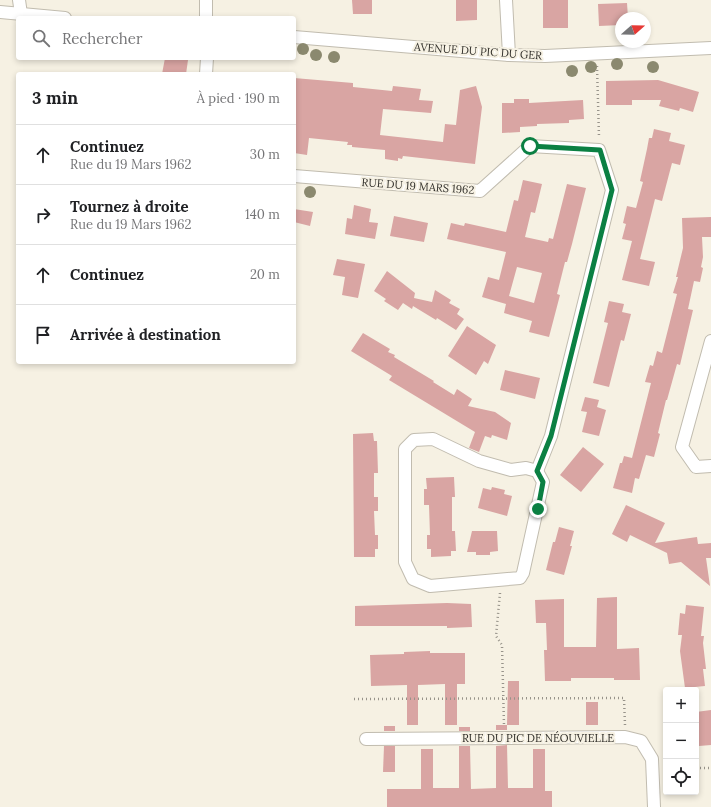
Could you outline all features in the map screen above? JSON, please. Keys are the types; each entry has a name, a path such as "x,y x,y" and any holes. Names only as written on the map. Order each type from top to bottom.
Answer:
{"street":[{"path":"19,0 20,14"},
{"path":"206,0 206,16"},
{"path":"506,0 509,55"},
{"path":"0,12 42,16"},
{"name":"AVENUE DU PIC DU GER","path":"296,37 509,55 545,56 711,48"},
{"path":"206,60 206,72"},
{"name":"RUE DU 19 MARS 1962","path":"296,176 480,191 530,146 600,150"},
{"path":"537,471 551,436 612,190 600,150"},
{"path":"711,340 682,447 696,467 711,466"},
{"path":"433,439 479,462 511,470 526,468 537,471 543,482 523,573 520,578 502,580 430,586 414,579 405,562 405,448 414,440 433,439"},
{"name":"RUE DU PIC DE NÉOUVIELLE","path":"366,739 625,737 641,741 652,759 654,807"}],"path":[{"path":"597,53 600,150"},
{"path":"502,580 496,636 502,645 504,738"},
{"path":"354,699 624,698 625,737"},
{"path":"699,768 711,768"}],"building":[{"path":"352,0 372,0 372,14 353,14"},
{"path":"456,0 477,0 477,20 456,21"},
{"path":"543,0 568,0 568,28 543,28"},
{"path":"627,3 628,12 615,12 615,25 599,26 598,4"},
{"path":"165,60 188,60 186,72 162,72"},
{"path":"296,78 353,83 353,87 392,91 393,86 421,89 419,100 433,101 431,113 383,109 380,135 443,142 445,124 456,125 460,90 476,86 482,107 475,164 403,156 402,159 398,158 398,161 385,159 385,150 352,147 352,145 347,145 348,142 309,138 307,155 296,153"},
{"path":"658,80 699,92 693,112 680,108 679,111 659,106 661,100 632,100 632,105 606,105 606,81"},
{"path":"514,99 529,99 529,103 583,100 584,119 569,120 569,123 537,124 537,126 520,127 520,132 502,133 502,103 514,103"},
{"path":"654,129 671,133 669,141 685,145 680,165 672,163 662,201 655,199 640,259 655,262 649,286 622,280 632,241 622,239 626,224 623,223 627,206 636,208 643,182 640,181 649,138 652,138"},
{"path":"523,180 542,184 535,213 531,212 525,237 548,242 549,238 553,239 567,184 586,188 572,244 567,262 565,262 557,294 560,295 549,337 529,332 532,321 504,313 506,304 482,297 488,277 499,280 506,252 447,239 451,223 464,226 465,223 506,232 514,200 518,201","holes":["517,267 542,273 534,303 509,296"]},
{"path":"354,205 371,209 369,222 378,223 375,239 345,234 347,218 352,219"},
{"path":"296,209 313,212 310,226 296,222"},
{"path":"394,216 428,223 424,242 390,236"},
{"path":"711,217 711,237 702,237 703,257 701,267 703,268 700,282 694,281 688,309 693,310 680,365 677,364 666,400 654,457 646,455 639,479 635,478 632,493 613,488 620,463 622,463 624,456 632,458 651,383 645,382 650,365 653,366 657,351 662,353 677,294 673,293 678,277 676,277 683,248 682,218"},
{"path":"337,259 365,264 358,298 342,295 345,277 333,275"},
{"path":"387,271 415,293 414,298 432,302 435,290 451,300 449,303 460,309 457,314 464,319 456,330 437,318 436,320 413,306 412,309 403,303 398,310 384,301 386,299 374,291"},
{"path":"609,301 624,304 622,312 631,314 624,341 621,340 609,387 593,383 608,323 604,322"},
{"path":"467,326 496,345 488,364 484,361 476,375 448,356"},
{"path":"363,333 390,349 388,352 395,355 394,357 454,395 457,389 472,399 468,406 495,412 511,423 507,440 492,435 491,438 485,436 479,452 469,448 475,432 389,380 392,376 351,351"},
{"path":"505,370 540,378 535,399 500,390"},
{"path":"585,397 599,400 597,407 606,410 599,436 582,432 587,412 581,411"},
{"path":"373,433 374,441 377,441 378,473 374,473 374,497 378,497 378,511 374,511 375,535 378,535 378,549 375,549 375,557 354,557 353,434"},
{"path":"583,447 604,464 581,492 560,475"},
{"path":"454,477 455,497 452,497 452,531 455,531 456,551 451,551 451,556 431,557 431,549 427,549 427,535 430,535 429,505 424,505 424,489 427,489 426,478"},
{"path":"492,487 505,490 504,494 512,496 507,516 478,508 483,488 491,490"},
{"path":"626,505 665,523 655,543 697,537 698,544 711,543 711,558 706,558 710,586 681,562 669,564 667,553 630,535 627,542 612,534"},
{"path":"559,527 574,531 570,546 572,546 564,575 546,570 553,542 555,542"},
{"path":"472,531 497,531 498,551 490,552 490,555 476,555 476,552 467,552"},
{"path":"617,597 617,649 639,648 640,680 614,680 614,678 571,678 571,681 545,681 544,650 547,650 546,623 536,623 535,600 564,599 564,647 596,647 597,598"},
{"path":"447,603 471,604 472,627 447,628 447,626 355,626 355,606"},
{"path":"686,605 704,607 701,636 704,636 703,643 706,669 703,669 705,686 685,687 680,651 682,635 678,635 680,613 685,614"},
{"path":"430,651 430,653 465,653 465,684 457,684 457,725 445,725 445,684 418,685 418,725 407,725 407,685 371,686 370,655 404,654 404,652"},
{"path":"508,681 519,681 519,725 507,725"},
{"path":"586,702 598,702 598,725 586,725"},
{"path":"711,710 711,745 699,746 699,712"},
{"path":"496,725 507,725 507,730 496,730"},
{"path":"384,726 395,726 395,731 384,731"},
{"path":"459,727 470,727 470,731 459,731"},
{"path":"507,745 508,788 533,788 533,749 545,749 545,791 552,791 552,807 387,807 387,789 421,789 421,749 433,749 433,788 459,788 459,746 470,746 471,789 496,788 496,746"},
{"path":"384,746 395,746 395,772 383,772"}],"route":[{"path":"530,146 600,150 612,190 551,436 537,471 543,482 538,509"}]}
